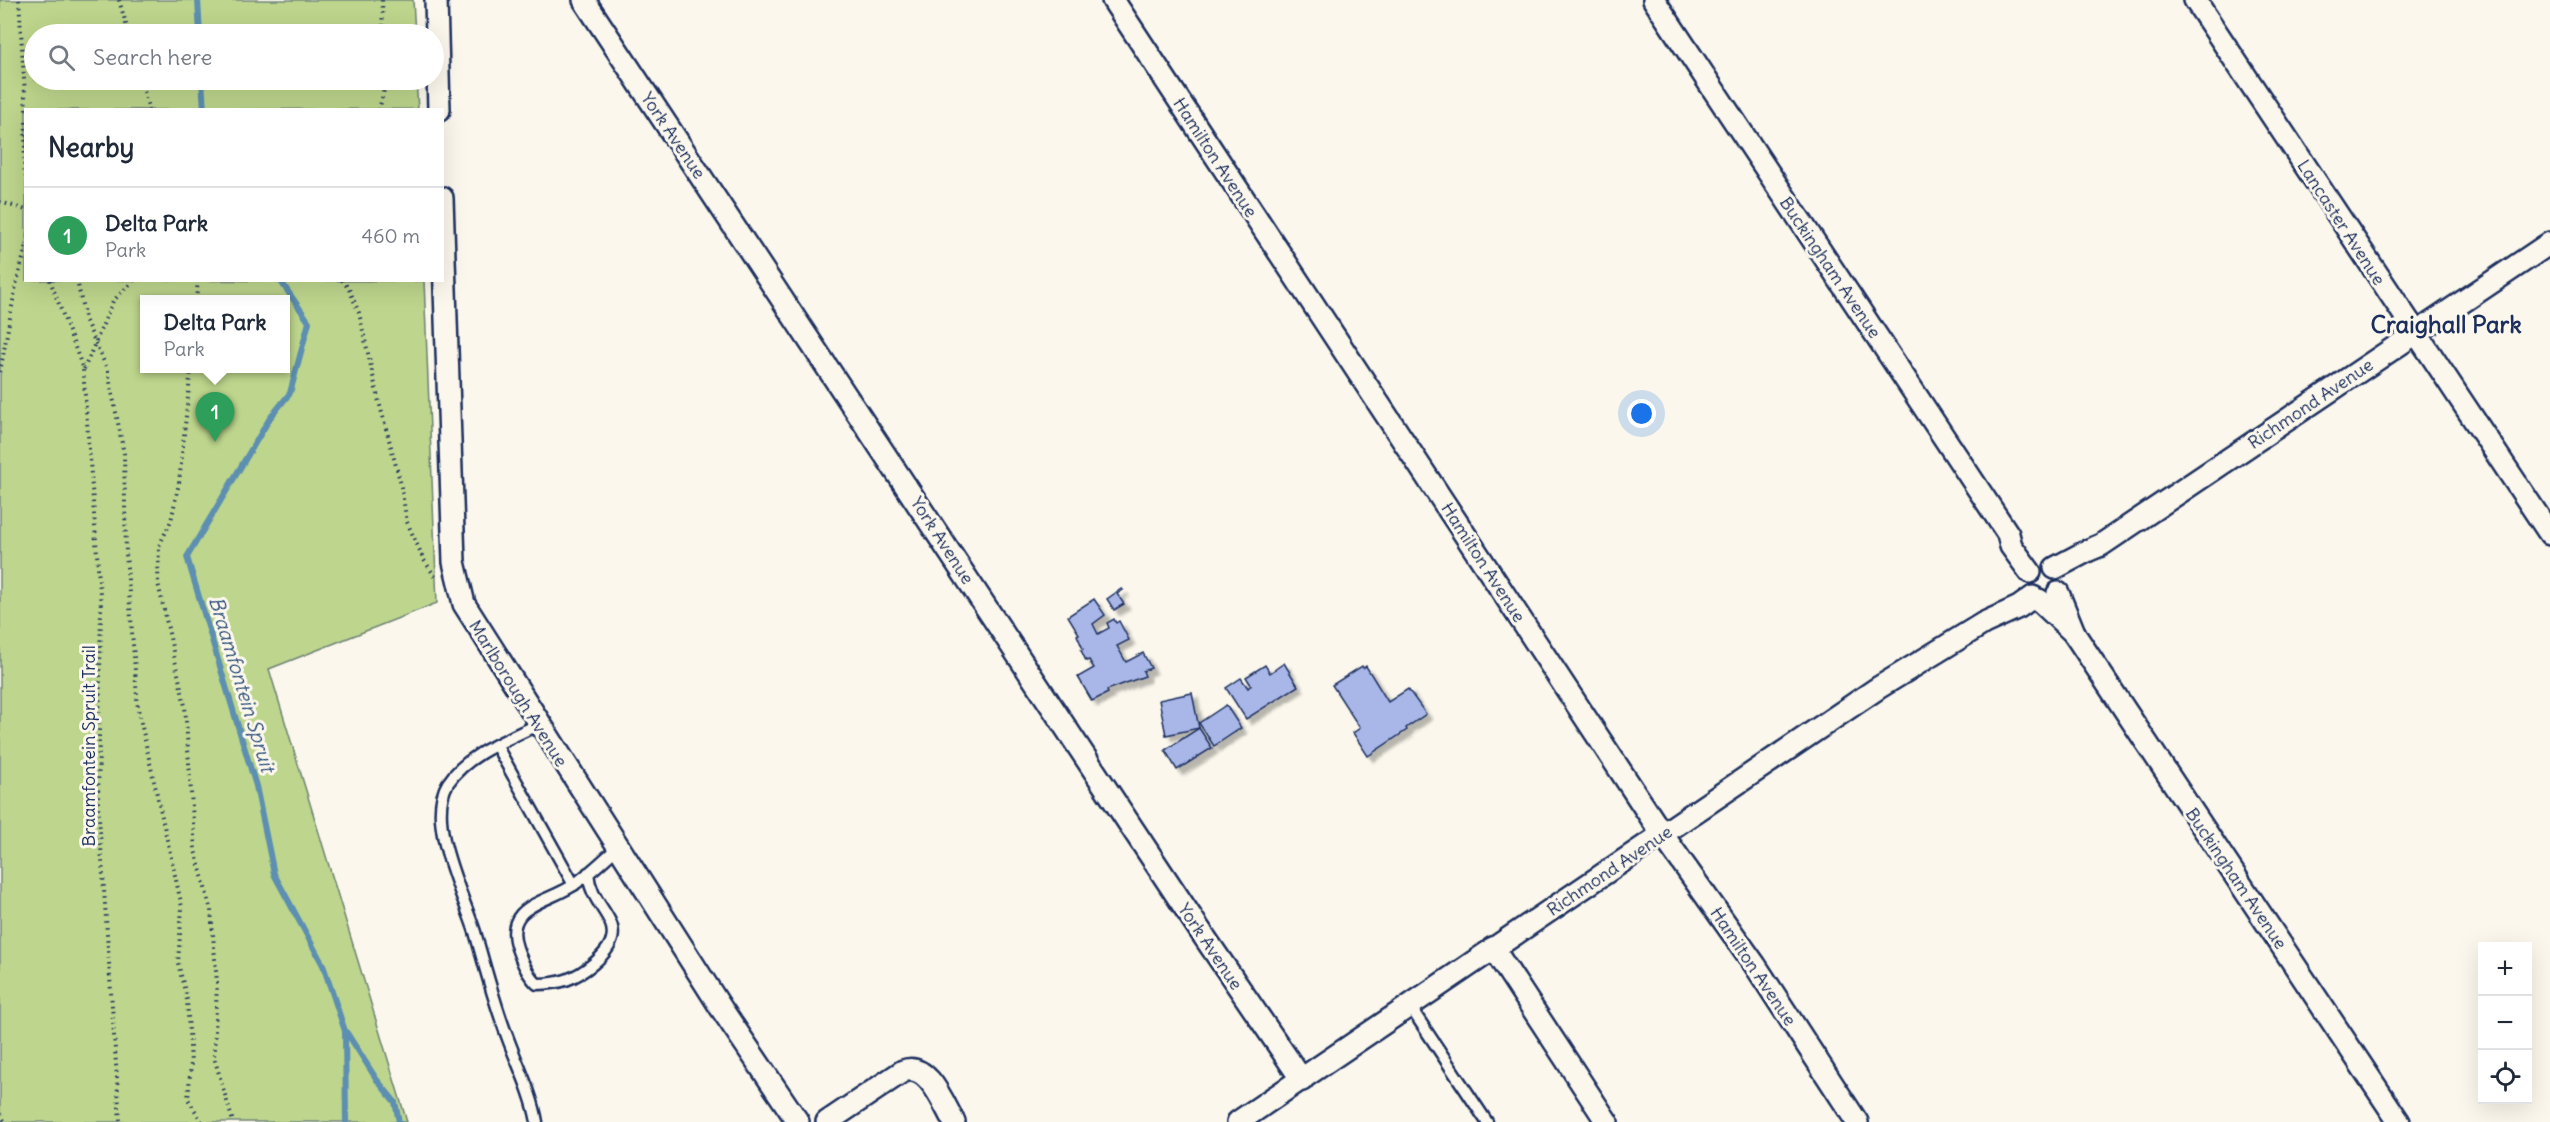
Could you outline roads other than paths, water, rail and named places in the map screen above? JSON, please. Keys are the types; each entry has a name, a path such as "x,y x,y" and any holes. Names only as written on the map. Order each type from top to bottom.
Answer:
{"street":[{"path":"436,0 437,24"},
{"name":"York Avenue","path":"584,0 1199,929 1302,1080"},
{"name":"Hamilton Avenue","path":"1113,0 1662,834 1755,965 1857,1122"},
{"name":"Buckingham Avenue","path":"1654,0 2008,534 2018,540 2043,583 2065,605 2075,635 2399,1122"},
{"name":"Lancaster Avenue","path":"2195,0 2550,534"},
{"path":"438,90 439,108"},
{"name":"Richmond Avenue","path":"1244,1120 1409,1005 1878,688 1984,623 2019,607 2075,556 2101,545 2550,243"},
{"name":"Marlborough Avenue","path":"444,255 455,571 464,604 721,1008 798,1122"},
{"path":"1493,948 1607,1122"},
{"path":"827,1122 910,1068 926,1076 954,1122"}],"lane":[{"path":"537,1122 489,985 475,933 443,839 442,814 447,785 465,765 496,745 539,724"},
{"path":"496,745 574,885"},
{"path":"588,873 593,893 609,921 613,942 607,952 579,976 558,984 537,984 528,975 516,945 514,931 517,917 532,904 574,885 588,873 618,848"},
{"path":"1409,1005 1487,1122"}],"waterway":[{"name":"Braamfontein Spruit","path":"198,0 199,24"},
{"name":"Braamfontein Spruit","path":"203,90 204,108"},
{"name":"Braamfontein Spruit","path":"281,282 309,322 290,393 270,418 187,557 256,786 274,874 323,965 345,1031 346,1122"},
{"path":"347,1033 377,1080 395,1102 399,1122"}],"place":[{"name":"Delta Park","path":"215,442"}],"district":[{"name":"Craighall Park","path":"2446,324"}]}
